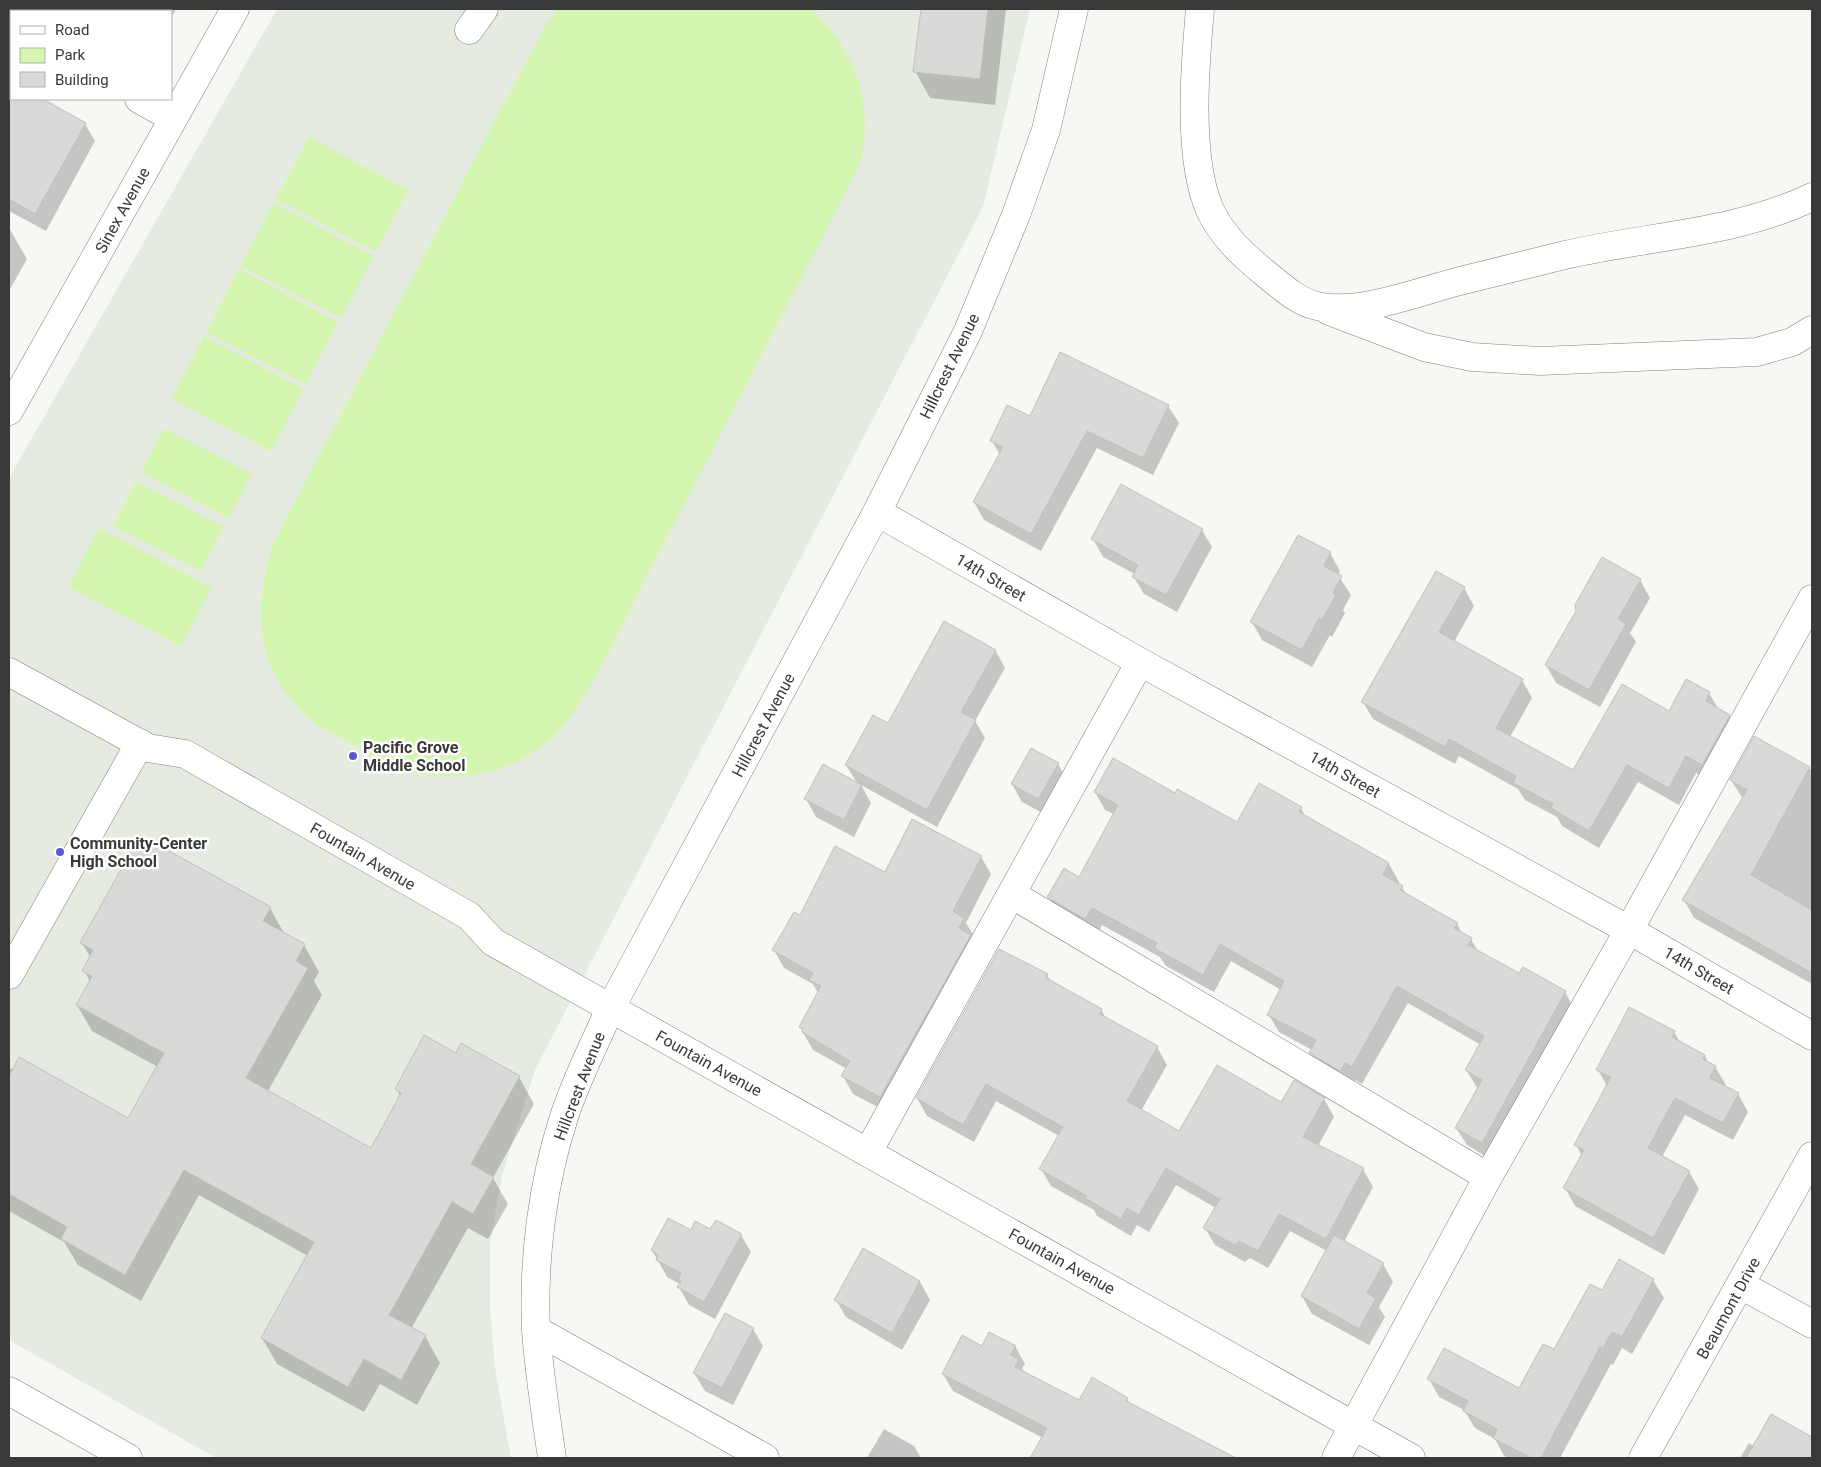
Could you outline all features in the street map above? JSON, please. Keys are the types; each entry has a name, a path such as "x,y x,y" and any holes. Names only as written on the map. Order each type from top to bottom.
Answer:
{"street":[{"name":"Sinex Avenue","path":"9,411 235,9"},
{"name":"Hillcrest Avenue","path":"552,1458 536,1330 538,1256 552,1162 570,1101 610,1010 877,512 968,331 1016,215 1046,130 1074,9"},
{"path":"1200,9 1197,41 1196,148 1202,184 1210,210 1232,244 1287,291 1316,306 1424,347 1472,357 1540,361 1757,352 1792,342 1812,330"},
{"path":"141,100 173,118"},
{"path":"1316,306 1344,307 1388,301 1459,281 1580,252 1702,232 1788,209 1812,197"},
{"name":"14th Street","path":"877,512 1140,662 1629,930 1812,1036"},
{"path":"1336,1458 1488,1177 1629,930 1812,599"},
{"path":"868,1152 1013,895 1140,662"},
{"name":"Fountain Avenue","path":"9,672 148,748 185,754 469,916 493,942 610,1010 868,1152 1412,1458"},
{"path":"9,975 140,743"},
{"path":"1013,895 1488,1177"},
{"name":"Beaumont Drive","path":"1643,1458 1812,1156"},
{"path":"1740,1285 1812,1324"},
{"path":"536,1330 765,1458"},
{"path":"9,1391 128,1458"}],"shaded area":[{"name":"Pacific Grove Middle School","path":"277,9 1030,9 983,207 535,1070 502,1176 490,1243 490,1310 496,1375 511,1458 216,1458 9,1340 9,478"}],"green space":[{"path":"558,9 810,9 838,38 856,74 865,114 865,135 862,155 852,180 615,641 592,683 566,723 538,749 508,766 475,775 423,775 392,766 319,726 295,704 280,684 270,663 264,641 261,618 266,570 273,544 546,25"},
{"path":"309,137 409,190 376,252 276,199"},
{"path":"274,203 374,256 341,318 241,266"},
{"path":"239,269 338,322 306,384 206,332"},
{"path":"204,336 304,389 271,451 172,399"},
{"path":"164,428 252,474 229,518 141,472"},
{"path":"136,481 224,527 201,571 113,526"},
{"path":"99,528 212,587 181,646 69,587"}],"building":[{"path":"921,9 988,9 980,79 913,72"},
{"path":"9,99 45,100 86,123 35,214 9,199"},
{"path":"1060,352 1169,405 1143,458 1087,431 1031,534 973,502 1003,447 990,441 1007,405 1030,416"},
{"path":"1121,484 1203,529 1166,595 1132,577 1138,565 1091,539"},
{"path":"1298,535 1331,552 1324,566 1342,576 1333,593 1336,595 1322,620 1319,618 1302,650 1250,622"},
{"path":"1602,557 1641,579 1618,619 1626,624 1589,690 1545,665 1576,611 1575,605"},
{"path":"1436,571 1465,587 1439,632 1523,679 1496,728 1573,770 1622,684 1669,711 1686,679 1710,692 1706,701 1730,715 1702,765 1686,756 1669,788 1627,765 1589,831 1551,808 1553,804 1513,783 1516,776 1449,739 1445,747 1361,702"},
{"path":"944,621 996,650 961,712 976,720 927,810 845,765 873,715 888,723"},
{"path":"1754,736 1810,767 1751,875 1812,910 1812,973 1682,900 1747,790 1730,780"},
{"path":"1031,748 1059,763 1038,799 1011,784"},
{"path":"1113,758 1175,793 1177,789 1237,822 1259,783 1302,807 1299,812 1389,863 1383,875 1403,886 1400,890 1458,923 1454,928 1472,938 1468,945 1519,973 1523,967 1566,991 1482,1143 1455,1128 1482,1080 1465,1070 1484,1036 1397,986 1352,1067 1345,1063 1340,1071 1309,1053 1316,1040 1267,1015 1284,981 1220,944 1203,975 1154,948 1157,943 1092,908 1085,919 1047,897 1064,868 1079,877 1118,805 1094,792"},
{"path":"823,764 862,785 844,820 804,799"},
{"path":"912,819 982,856 953,911 964,918 959,928 971,935 880,1097 841,1076 850,1061 802,1032 803,1029 799,1027 821,986 809,980 813,973 772,950 794,912 800,915 835,846 885,872"},
{"path":"140,835 271,907 263,921 305,944 296,961 308,968 246,1078 371,1148 401,1093 395,1089 424,1035 456,1053 461,1043 520,1076 471,1164 494,1177 473,1214 452,1202 389,1315 426,1335 401,1380 364,1359 348,1387 261,1338 314,1242 184,1170 125,1275 61,1239 67,1227 9,1194 9,1076 19,1057 128,1118 164,1053 76,1005 92,976 82,971 93,950 80,943"},
{"path":"999,949 1048,974 1046,978 1102,1009 1100,1014 1158,1046 1127,1101 1179,1131 1217,1065 1281,1102 1294,1080 1325,1098 1303,1137 1364,1168 1326,1239 1279,1214 1258,1251 1239,1241 1235,1245 1203,1228 1220,1199 1166,1168 1139,1215 1127,1208 1121,1219 1085,1198 1087,1196 1039,1169 1063,1127 986,1084 963,1125 916,1098"},
{"path":"1629,1007 1675,1031 1672,1037 1705,1055 1703,1059 1716,1066 1710,1078 1739,1093 1723,1123 1675,1098 1648,1148 1690,1171 1653,1238 1563,1188 1584,1150 1574,1145 1611,1077 1596,1070"},
{"path":"668,1218 691,1230 695,1221 710,1229 716,1220 742,1234 704,1302 677,1287 681,1281 678,1279 681,1273 656,1260 658,1255 651,1250"},
{"path":"1334,1235 1384,1263 1367,1293 1376,1298 1359,1329 1301,1296"},
{"path":"863,1248 920,1281 892,1333 834,1300"},
{"path":"1619,1259 1654,1279 1622,1337 1612,1332 1603,1348 1600,1347 1541,1458 1531,1458 1493,1438 1497,1429 1463,1411 1468,1401 1427,1379 1444,1348 1519,1388 1543,1344 1554,1349 1590,1284 1602,1290"},
{"path":"725,1313 754,1328 722,1388 693,1373"},
{"path":"989,1332 1016,1346 1010,1355 1019,1359 1015,1367 1079,1400 1092,1377 1128,1398 1126,1401 1236,1458 1030,1458 1047,1428 942,1374 962,1335 982,1346"},
{"path":"1771,1414 1812,1437 1812,1458 1746,1458"}],"place":[{"name":"Pacific Grove Middle School","path":"353,756"},
{"name":"Community-Center High School","path":"60,852"}]}
